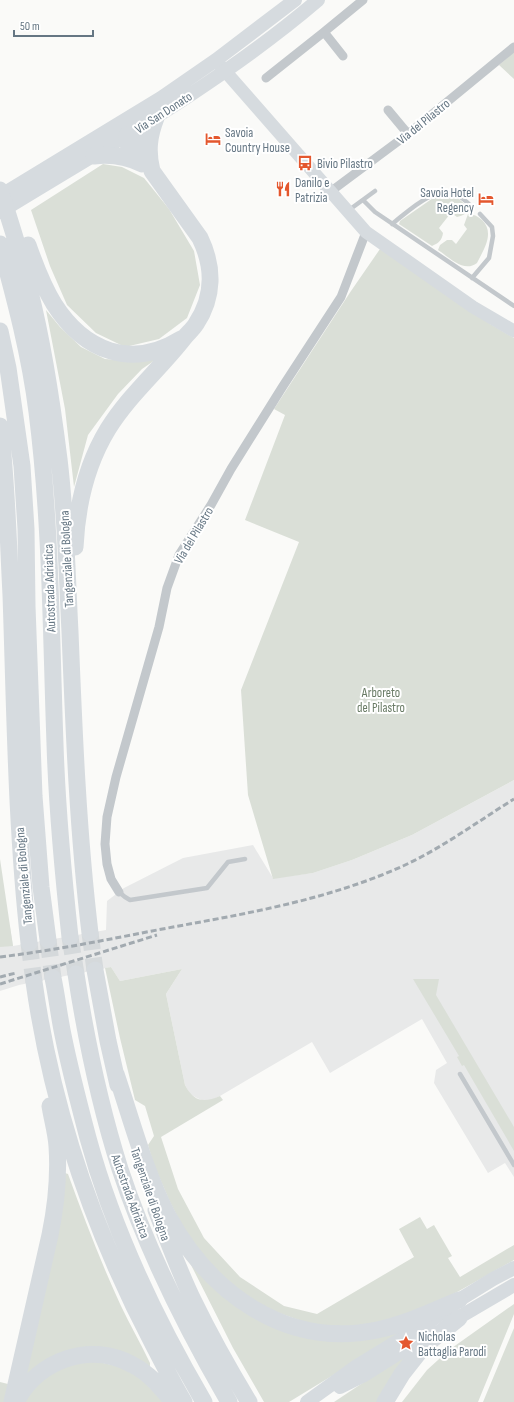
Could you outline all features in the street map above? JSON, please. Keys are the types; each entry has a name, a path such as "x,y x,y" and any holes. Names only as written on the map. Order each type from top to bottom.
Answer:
{"highway":[{"path":"147,164 149,139 156,118"},
{"path":"70,635 76,528 83,487 93,460 109,428 118,414 196,325 208,299 211,284 209,259 200,238 147,164 145,150 137,138 123,129"},
{"path":"94,156 109,154 147,164"},
{"path":"0,179 47,292 65,318 91,343 104,350 117,354 144,354 170,346 186,336"},
{"name":"Tangenziale di Bologna","path":"0,190 31,293 52,404 59,461 65,533 78,804 90,933"},
{"name":"Autostrada Adriatica","path":"0,244 15,297 37,411 47,528 57,795 70,936"},
{"name":"Autostrada Adriatica","path":"0,332 8,368 22,466 26,530 27,606 34,796 41,887 48,940"},
{"name":"Tangenziale di Bologna","path":"0,426 4,460 8,530 17,795 29,943"},
{"name":"Tangenziale di Bologna","path":"95,970 108,1041 116,1074 139,1161 152,1201 176,1262 197,1307 231,1372 249,1402"},
{"name":"Autostrada Adriatica","path":"76,974 95,1076 120,1169 148,1243 173,1300 229,1402"},
{"name":"Autostrada Adriatica","path":"53,978 63,1035 74,1084 88,1140 101,1178 139,1277 158,1317 204,1402"},
{"path":"12,1402 50,1235 57,1189 57,1144 40,1042 35,985 46,1045 59,1102 87,1194 121,1280 184,1402"},
{"path":"116,1074 151,1178 169,1216 190,1251 217,1282 237,1298 262,1314 290,1327 336,1335 377,1330 399,1324 460,1300"},
{"path":"385,1402 402,1374 424,1346 459,1318"},
{"path":"15,1402 28,1382 50,1366 71,1357 93,1354 114,1357 133,1365 155,1382 173,1402"}],"main road":[{"name":"Via San Donato","path":"0,196 94,156 123,129 161,98 216,60 295,0"},
{"name":"Via San Donato","path":"0,212 42,178 123,129 156,118 225,71 318,0"},
{"path":"307,1402 357,1366 429,1322 493,1279 514,1268"},
{"path":"311,1402 364,1375 426,1336 514,1285"}],"street":[{"path":"266,78 363,0"},
{"path":"324,32 344,56"},
{"name":"Via del Pilastro","path":"330,192 408,134 514,47"},
{"path":"216,60 366,232 473,307 514,331"},
{"path":"388,110 408,134"},
{"name":"Via del Pilastro","path":"119,892 112,879 108,864 105,844 107,817 120,763 159,627 166,588 179,555 211,505 231,469 283,386 342,297 366,232"}],"lane":[{"path":"348,211 375,191"},
{"path":"392,224 421,202 438,193 444,192 458,195 471,206"},
{"path":"363,200 375,212 392,224 514,306"},
{"path":"472,278 489,258 494,236 492,227 480,214"},
{"path":"119,892 125,898 130,900 207,888 228,862 245,859"},
{"path":"460,1074 514,1166"}],"shaded area":[{"path":"514,780 514,1177 505,1163 488,1173 434,1083 436,1070 447,1063 422,1019 330,1073 312,1042 220,1096 212,1100 204,1101 190,1094 185,1085 166,994 182,969 120,981 111,967 19,985 0,991 0,928 10,927 13,946 106,930 107,901 124,888 183,858 253,845 273,878 313,873 352,860 412,835"}],"green space":[{"path":"514,52 514,79 499,65"},
{"path":"103,164 122,167 144,178 169,209 194,251 200,285 187,318 159,339 125,347 96,333 67,305 50,266 31,210"},
{"path":"447,195 459,199 468,208 461,216 457,217 450,214 439,228 443,233 442,238 437,244 432,246 399,224 400,221 436,196"},
{"path":"468,214 479,217 486,225 488,230 485,247 477,263 472,266 457,263 438,250 440,245 447,240 452,240 456,244 467,229 464,225"},
{"name":"Arboreto del Pilastro","path":"380,249 490,324 514,338 514,780 412,835 352,860 313,873 273,879 248,795 241,690 299,542 245,520 285,415 274,409"},
{"path":"46,310 60,327 81,347 105,359 133,361 158,358 142,369 118,394 88,435 74,487 65,409"},
{"path":"0,859 13,946 0,947"},
{"path":"111,967 120,981 182,969 166,994 185,1085 192,1095 200,1100 209,1100 220,1096 223,1100 161,1137 178,1189 204,1238 240,1277 284,1306 317,1314 414,1257 399,1229 420,1217 427,1229 434,1225 452,1256 448,1258 460,1277 514,1245 514,1260 459,1291 423,1309 374,1326 321,1328 257,1305 216,1271 188,1237 170,1202 154,1165 148,1145 154,1136 145,1106 135,1100 120,1038 105,968"},
{"path":"413,979 439,979 436,995 514,1127 514,1151 464,1065 462,1066 457,1057 459,1056"},
{"path":"65,1173 68,1174 121,1306 150,1363 150,1367 117,1352 25,1379"},
{"path":"186,1255 269,1325 414,1326 289,1402 264,1402 233,1348"},
{"path":"514,1304 514,1314 478,1402 402,1402 427,1370 449,1350"},
{"path":"514,1328 514,1402 483,1402"},
{"path":"412,1350 378,1402 334,1402"},
{"path":"90,1360 130,1369 165,1402 21,1402 52,1370"},
{"path":"0,1382 8,1384 4,1402 0,1402"}],"tunnel":[{"path":"90,933 95,970"},
{"path":"70,937 76,974"},
{"path":"48,940 53,978"},
{"path":"29,943 34,982"}],"railway":[{"path":"0,957 65,947 231,916 290,904 318,896 375,878 403,866 446,843 514,799"},
{"path":"0,984 157,935"},
{"path":"0,977 16,973"}],"place":[{"name":"Savoia Country House","path":"213,139"},
{"name":"Bivio Pilastro","path":"305,163"},
{"name":"Danilo e Patrizia","path":"283,189"},
{"name":"Savoia Hotel Regency","path":"486,199"},
{"name":"Nicholas Battaglia Parodi","path":"406,1343"}]}
